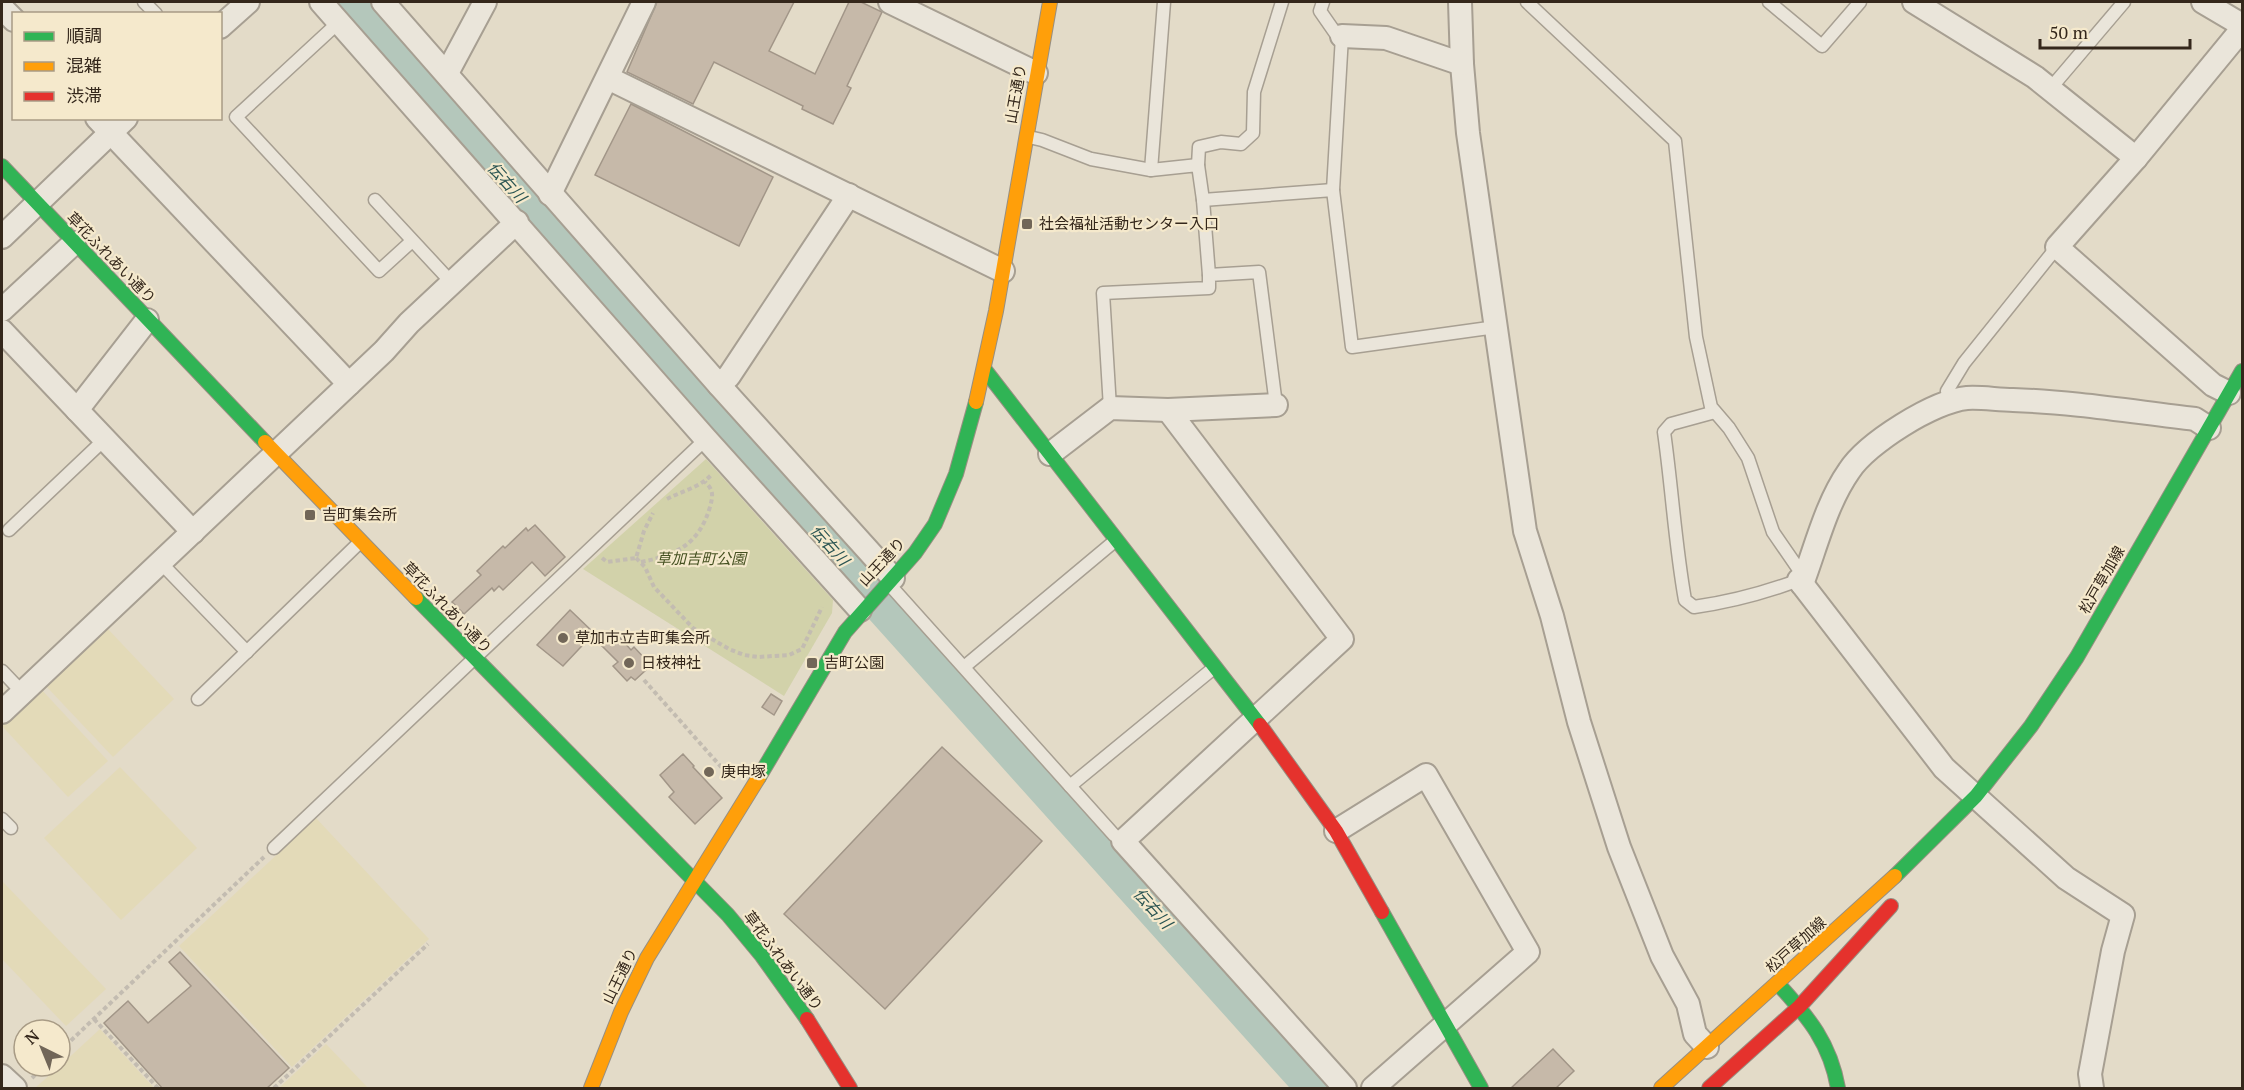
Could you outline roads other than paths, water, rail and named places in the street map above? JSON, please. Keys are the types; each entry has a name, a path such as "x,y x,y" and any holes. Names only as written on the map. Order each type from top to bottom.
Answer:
{"street":[{"path":"2,7 6,2"},
{"path":"222,25 248,2"},
{"path":"321,2 706,439 862,608"},
{"path":"383,2 889,582"},
{"path":"447,74 485,2"},
{"path":"550,194 644,2"},
{"path":"890,2 1036,73"},
{"name":"山王通り","path":"591,1089 621,1012 647,958 718,845 845,632 862,608 889,582 926,537 950,493 961,461 985,369 1050,2"},
{"path":"1460,2 1468,133 1526,531 1552,616 1579,722 1619,847 1662,956 1689,1004 1695,1034 1707,1047"},
{"path":"1914,2 2050,89 2136,158"},
{"path":"2203,2 2242,27 2136,158 2057,247 2213,385 2229,393"},
{"path":"1342,36 1386,38 1462,64"},
{"path":"608,78 1003,271"},
{"path":"2,237 111,123 349,384"},
{"name":"草花ふれあい通り","path":"2,166 360,542 694,880 762,956 822,1042 850,1089"},
{"path":"719,385 729,376 849,195"},
{"path":"2,712 517,222"},
{"path":"2,310 74,243"},
{"path":"77,410 147,320"},
{"path":"2,332 193,532"},
{"path":"985,369 1255,718 1336,831 1481,1089"},
{"name":"松戸草加線","path":"1660,1089 1878,892 1976,796 2031,726 2077,657 2242,371"},
{"path":"2092,1089 2090,1074 2113,951 2123,915 2066,878 1944,768 1802,581 1835,492 1860,457 1883,438 1932,410 1950,403 1966,398 2057,402 2195,419 2209,428"},
{"path":"1050,454 1110,408 1168,410 1276,405"},
{"path":"1168,410 1342,639 1123,841 1345,1089"},
{"path":"1336,831 1426,775 1528,952 1373,1089"},
{"name":"松戸草加線","path":"1931,861 1961,823 1976,796"},
{"path":"1709,1089 1799,1007 1901,895"},
{"path":"1778,984 1820,1034 1836,1067 1839,1089"},
{"path":"2,1076 15,1089"}],"lane":[{"path":"1151,170 1164,2"},
{"path":"1110,408 1103,292 1209,288 1203,200 1198,165 1199,147 1221,142 1241,144 1253,133 1254,92 1282,2"},
{"path":"1323,2 1320,11 1336,34 1342,36 1333,190 1352,347 1496,327"},
{"path":"1527,2 1675,141 1696,337 1711,407 1730,428 1748,458 1773,532 1802,581 1748,597 1694,607 1685,600 1677,555 1673,491 1664,432 1671,423 1714,412"},
{"path":"1769,2 1822,46 1860,2"},
{"path":"2050,89 2124,2"},
{"path":"339,22 236,117 379,271 412,241"},
{"path":"1026,136 1091,159 1151,170 1198,165"},
{"path":"1203,200 1333,190"},
{"path":"375,200 452,283"},
{"path":"1950,403 1947,391 1964,363 2057,247"},
{"path":"1209,275 1259,272 1276,405"},
{"path":"9,530 105,439"},
{"path":"274,848 706,439"},
{"path":"964,667 1117,539"},
{"path":"198,699 360,542"},
{"path":"160,562 247,652"},
{"path":"889,582 1114,836 1123,841"},
{"path":"1070,786 1215,667"},
{"path":"2,671 22,693"},
{"path":"2,819 11,828"}],"waterway":[{"name":"伝右川","path":"346,2 861,583 1314,1088"}],"place":[{"name":"社会福祉活動センター入口","path":"1027,224"},
{"name":"吉町集会所","path":"310,515"},
{"name":"草加市立吉町集会所","path":"563,638"},
{"name":"日枝神社","path":"629,663"},
{"name":"吉町公園","path":"812,663"},
{"name":"庚申塚","path":"709,772"}],"park label":[{"name":"草加吉町公園","path":"701,559"}]}
